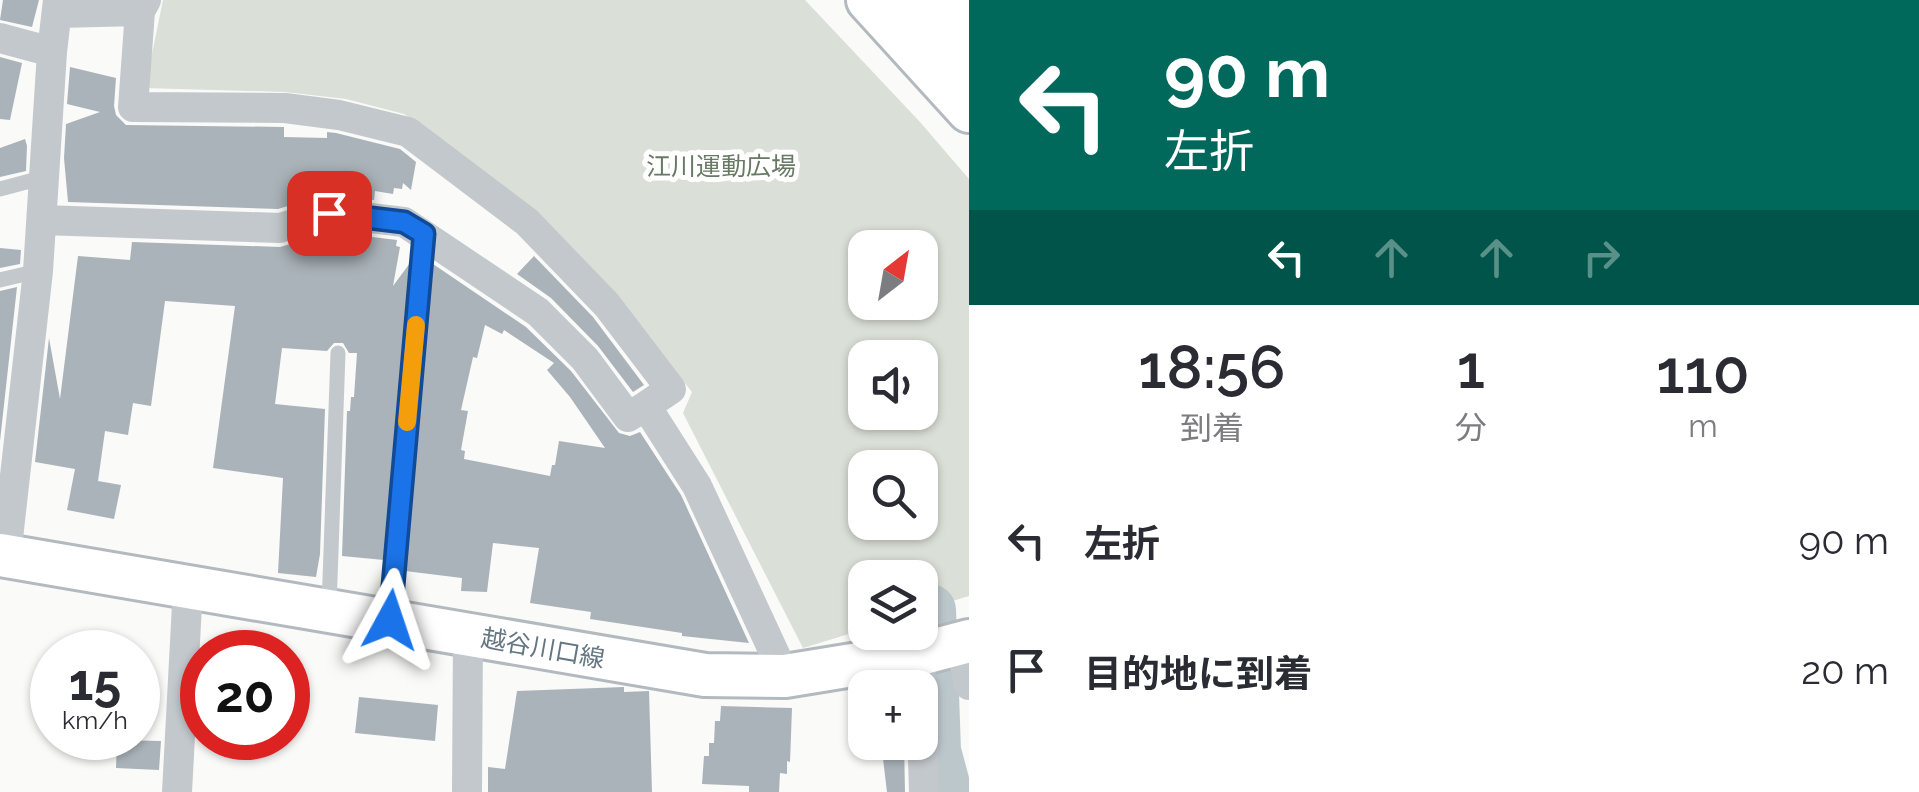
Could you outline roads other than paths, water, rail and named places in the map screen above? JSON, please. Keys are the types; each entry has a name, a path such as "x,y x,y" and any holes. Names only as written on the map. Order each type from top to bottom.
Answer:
{"highway":[{"path":"902,0 969,74"},
{"path":"955,0 969,16"}],"main road":[{"path":"868,0 969,110"},
{"name":"越谷川口線","path":"3,556 704,675 785,676 920,654 965,642"}],"street":[{"path":"3,556 38,271 57,6 143,6 134,107 285,108 339,115 408,132 527,222 607,306 671,390 628,418 585,359 538,312 404,222 329,213 280,228 42,220"},
{"path":"0,38 52,52"},
{"path":"646,406 697,486 785,676"},
{"path":"177,792 188,586"},
{"path":"467,792 468,636"},
{"path":"965,642 969,685"},
{"path":"920,654 928,792"}],"lane":[{"path":"0,190 45,177"},
{"path":"390,620 424,234"},
{"path":"0,280 38,271"},
{"path":"329,610 338,352"},
{"path":"928,792 942,792"}],"waterway":[{"path":"931,650 935,751 946,792"}],"park label":[{"name":"江川運動広場","path":"721,166"}]}
